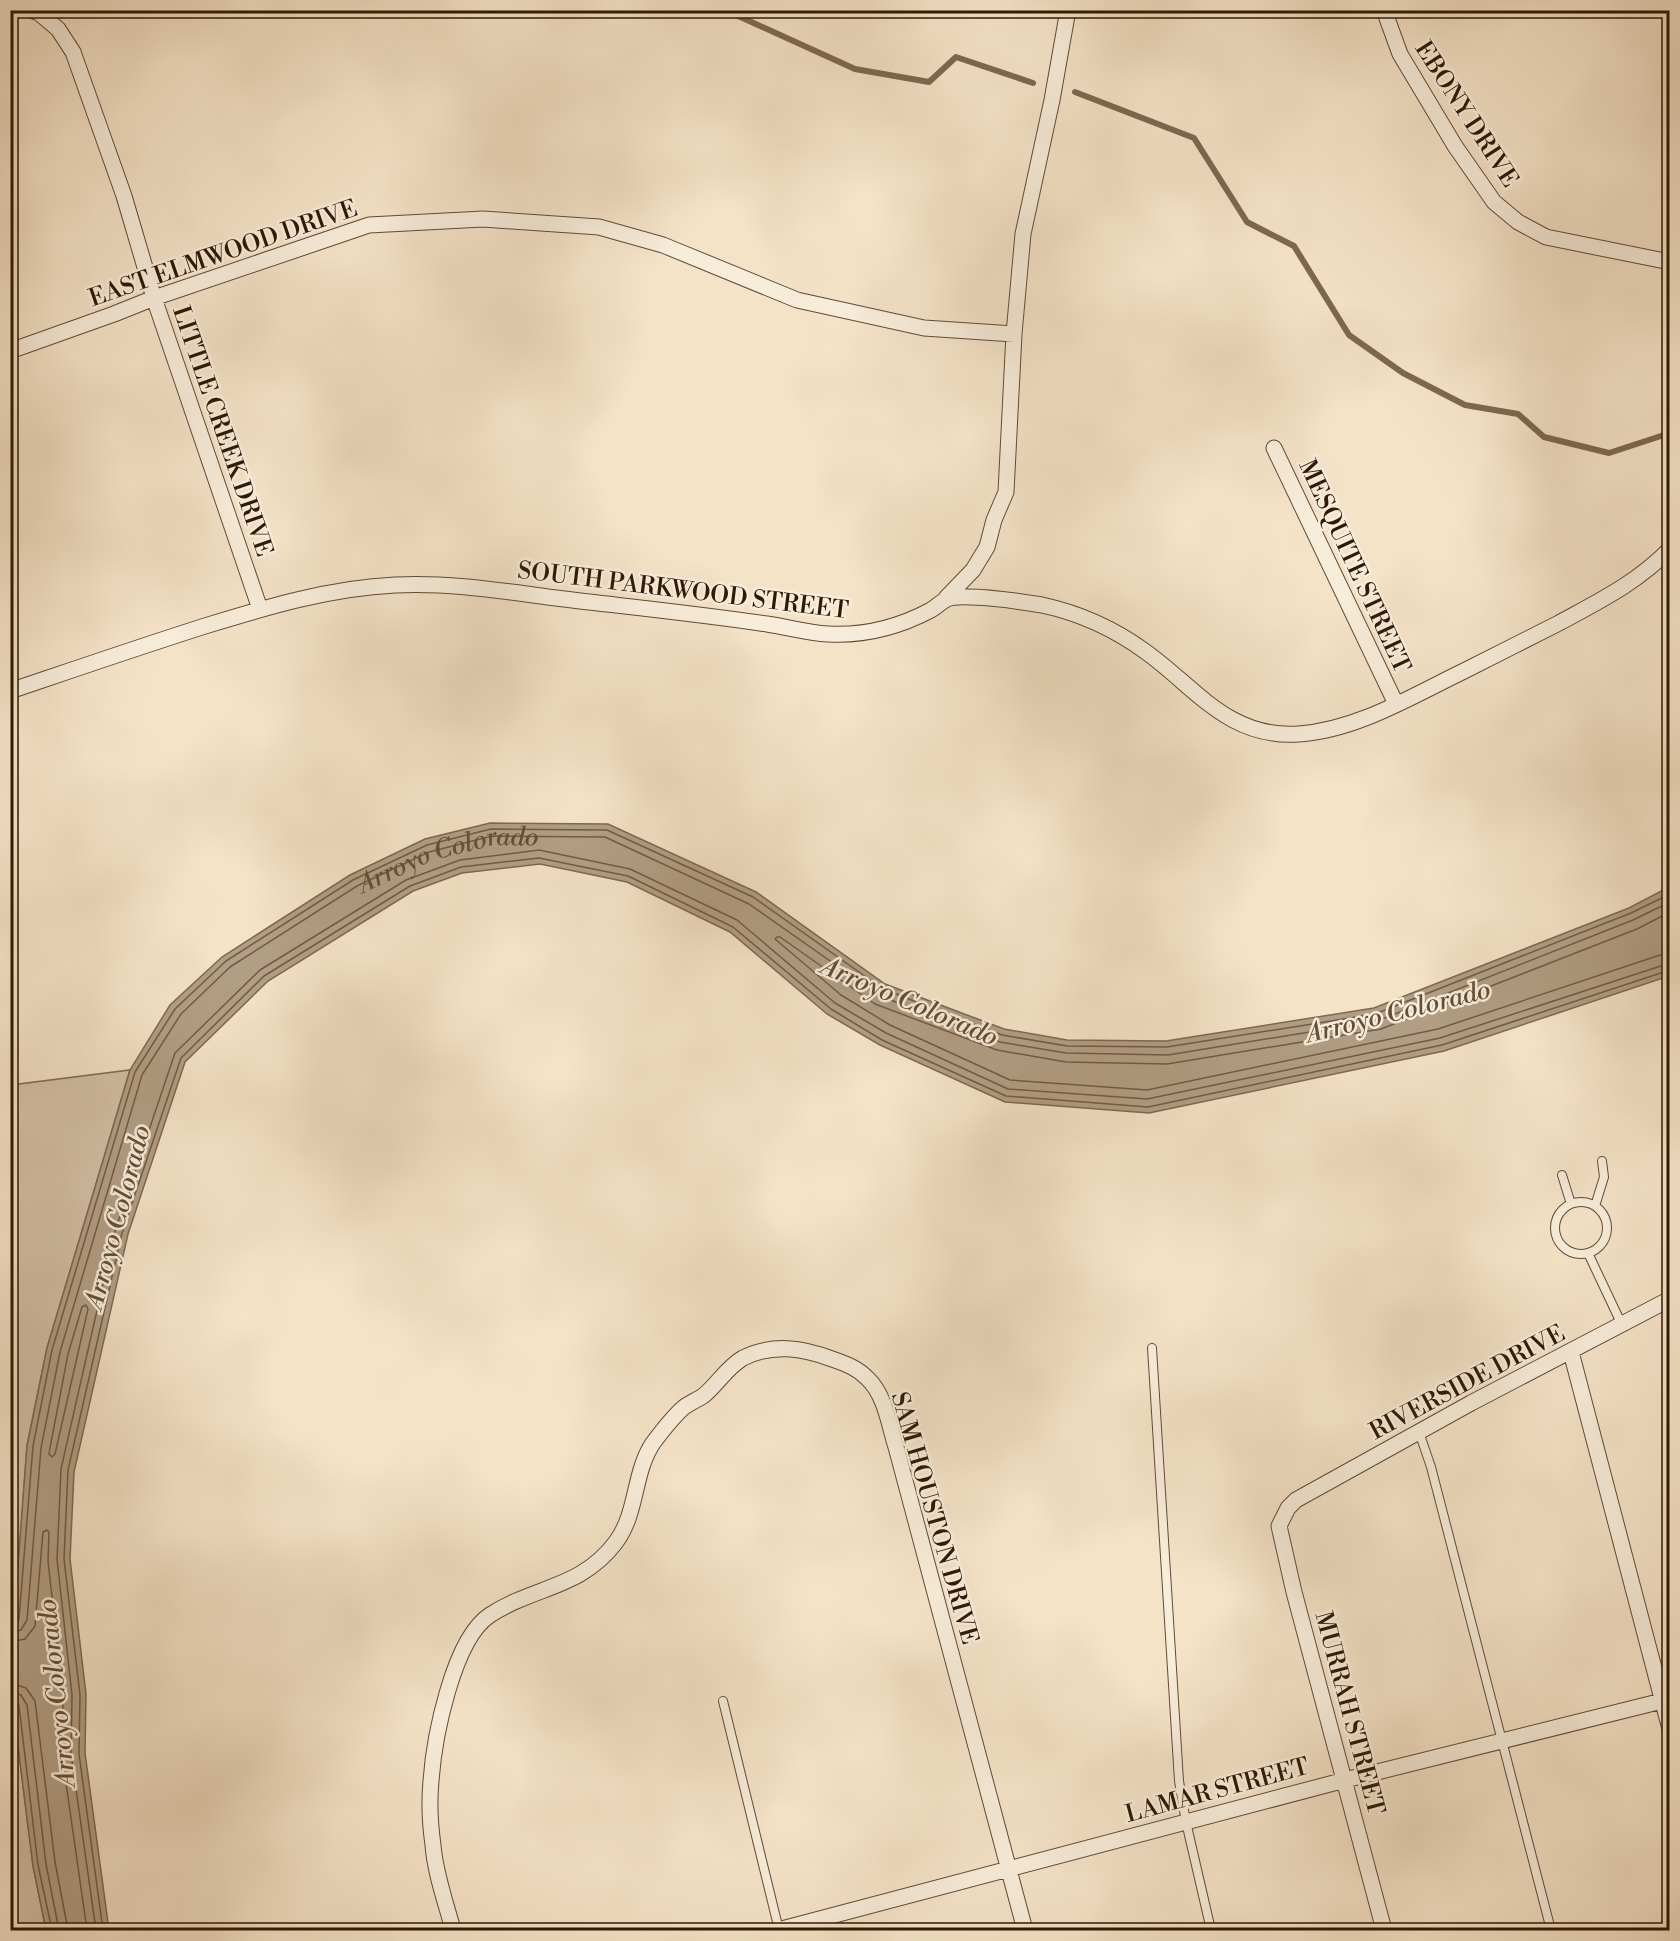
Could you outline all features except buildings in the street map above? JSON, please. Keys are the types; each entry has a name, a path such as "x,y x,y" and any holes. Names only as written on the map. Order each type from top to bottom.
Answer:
{"street":[{"name":"LITTLE CREEK DRIVE","path":"30,10 39,13 58,29 74,52 124,196 154,298 260,609"},
{"name":"SOUTH PARKWOOD STREET","path":"10,691 283,602 348,590 416,584 488,590 767,624 823,634 853,635 883,629 936,608 973,570 987,547 994,520 1006,492 1014,334 1023,234 1052,100 1068,10"},
{"name":"EBONY DRIVE","path":"1384,10 1400,54 1455,146 1494,202 1518,222 1546,237 1670,262"},
{"name":"EAST ELMWOOD DRIVE","path":"10,351 154,298 369,225 483,219 599,227 663,246 797,300 924,328 1014,334"},
{"name":"MESQUITE STREET","path":"1274,448 1396,704"},
{"path":"946,598 1014,601 1061,610 1090,620 1148,653 1201,700 1230,719 1261,731 1294,734 1328,730 1361,720 1505,651 1615,594 1647,571 1670,549"},
{"name":"RIVERSIDE DRIVE","path":"1288,1508 1296,1500 1419,1432 1670,1299"},
{"name":"SAM HOUSTON DRIVE","path":"453,1930 433,1847 431,1782 435,1747 451,1682 461,1654 472,1634 488,1616 507,1605 554,1588 577,1576 599,1560 617,1541 630,1517 642,1467 652,1445 666,1426 684,1408 704,1395 742,1359 764,1350 787,1348 810,1351 852,1366 869,1379 882,1402 1025,1930"},
{"path":"1571,1352 1666,1700 1670,1729"},
{"name":"MURRAH STREET","path":"1288,1508 1279,1526 1294,1592 1384,1930"},
{"name":"LAMAR STREET","path":"779,1930 1345,1780 1666,1700"}],"lane":[{"path":"1595,1206 1604,1177 1602,1161"},
{"path":"1562,1175 1570,1203"},
{"path":"1587,1202 1595,1206 1605,1219 1606,1235 1602,1243 1588,1253 1570,1252 1557,1240 1555,1223 1563,1208 1570,1203 1587,1202"},
{"path":"1588,1253 1622,1325"},
{"path":"1152,1348 1179,1781 1211,1930"},
{"path":"1419,1432 1431,1467 1551,1930"},
{"path":"723,1701 779,1930"}],"shaded area":[{"path":"130,1070 47,1348 27,1445 11,1673 11,1085"},
{"path":"10,1682 33,1866 46,1930 11,1930"}],"water":[{"name":"Arroyo Colorado","path":"490,823 608,824 756,892 885,984 1004,1029 1067,1040 1166,1041 1374,1008 1629,908 1669,887 1669,976 1444,1051 1149,1113 1005,1102 880,1045 827,1014 730,932 627,882 540,864 462,873 413,891 268,981 185,1062 128,1234 74,1472 70,1559 86,1694 85,1753 109,1930 46,1930 33,1866 10,1682 27,1446 47,1348 130,1070 170,1005 222,957 350,875 425,839"}],"waterway":[{"path":"730,10 736,15 855,69 929,82 956,57 1033,83"},
{"path":"1075,92 1194,138 1247,222 1294,246 1349,335 1403,373 1465,405 1518,414 1544,437 1609,453 1664,435"}]}
